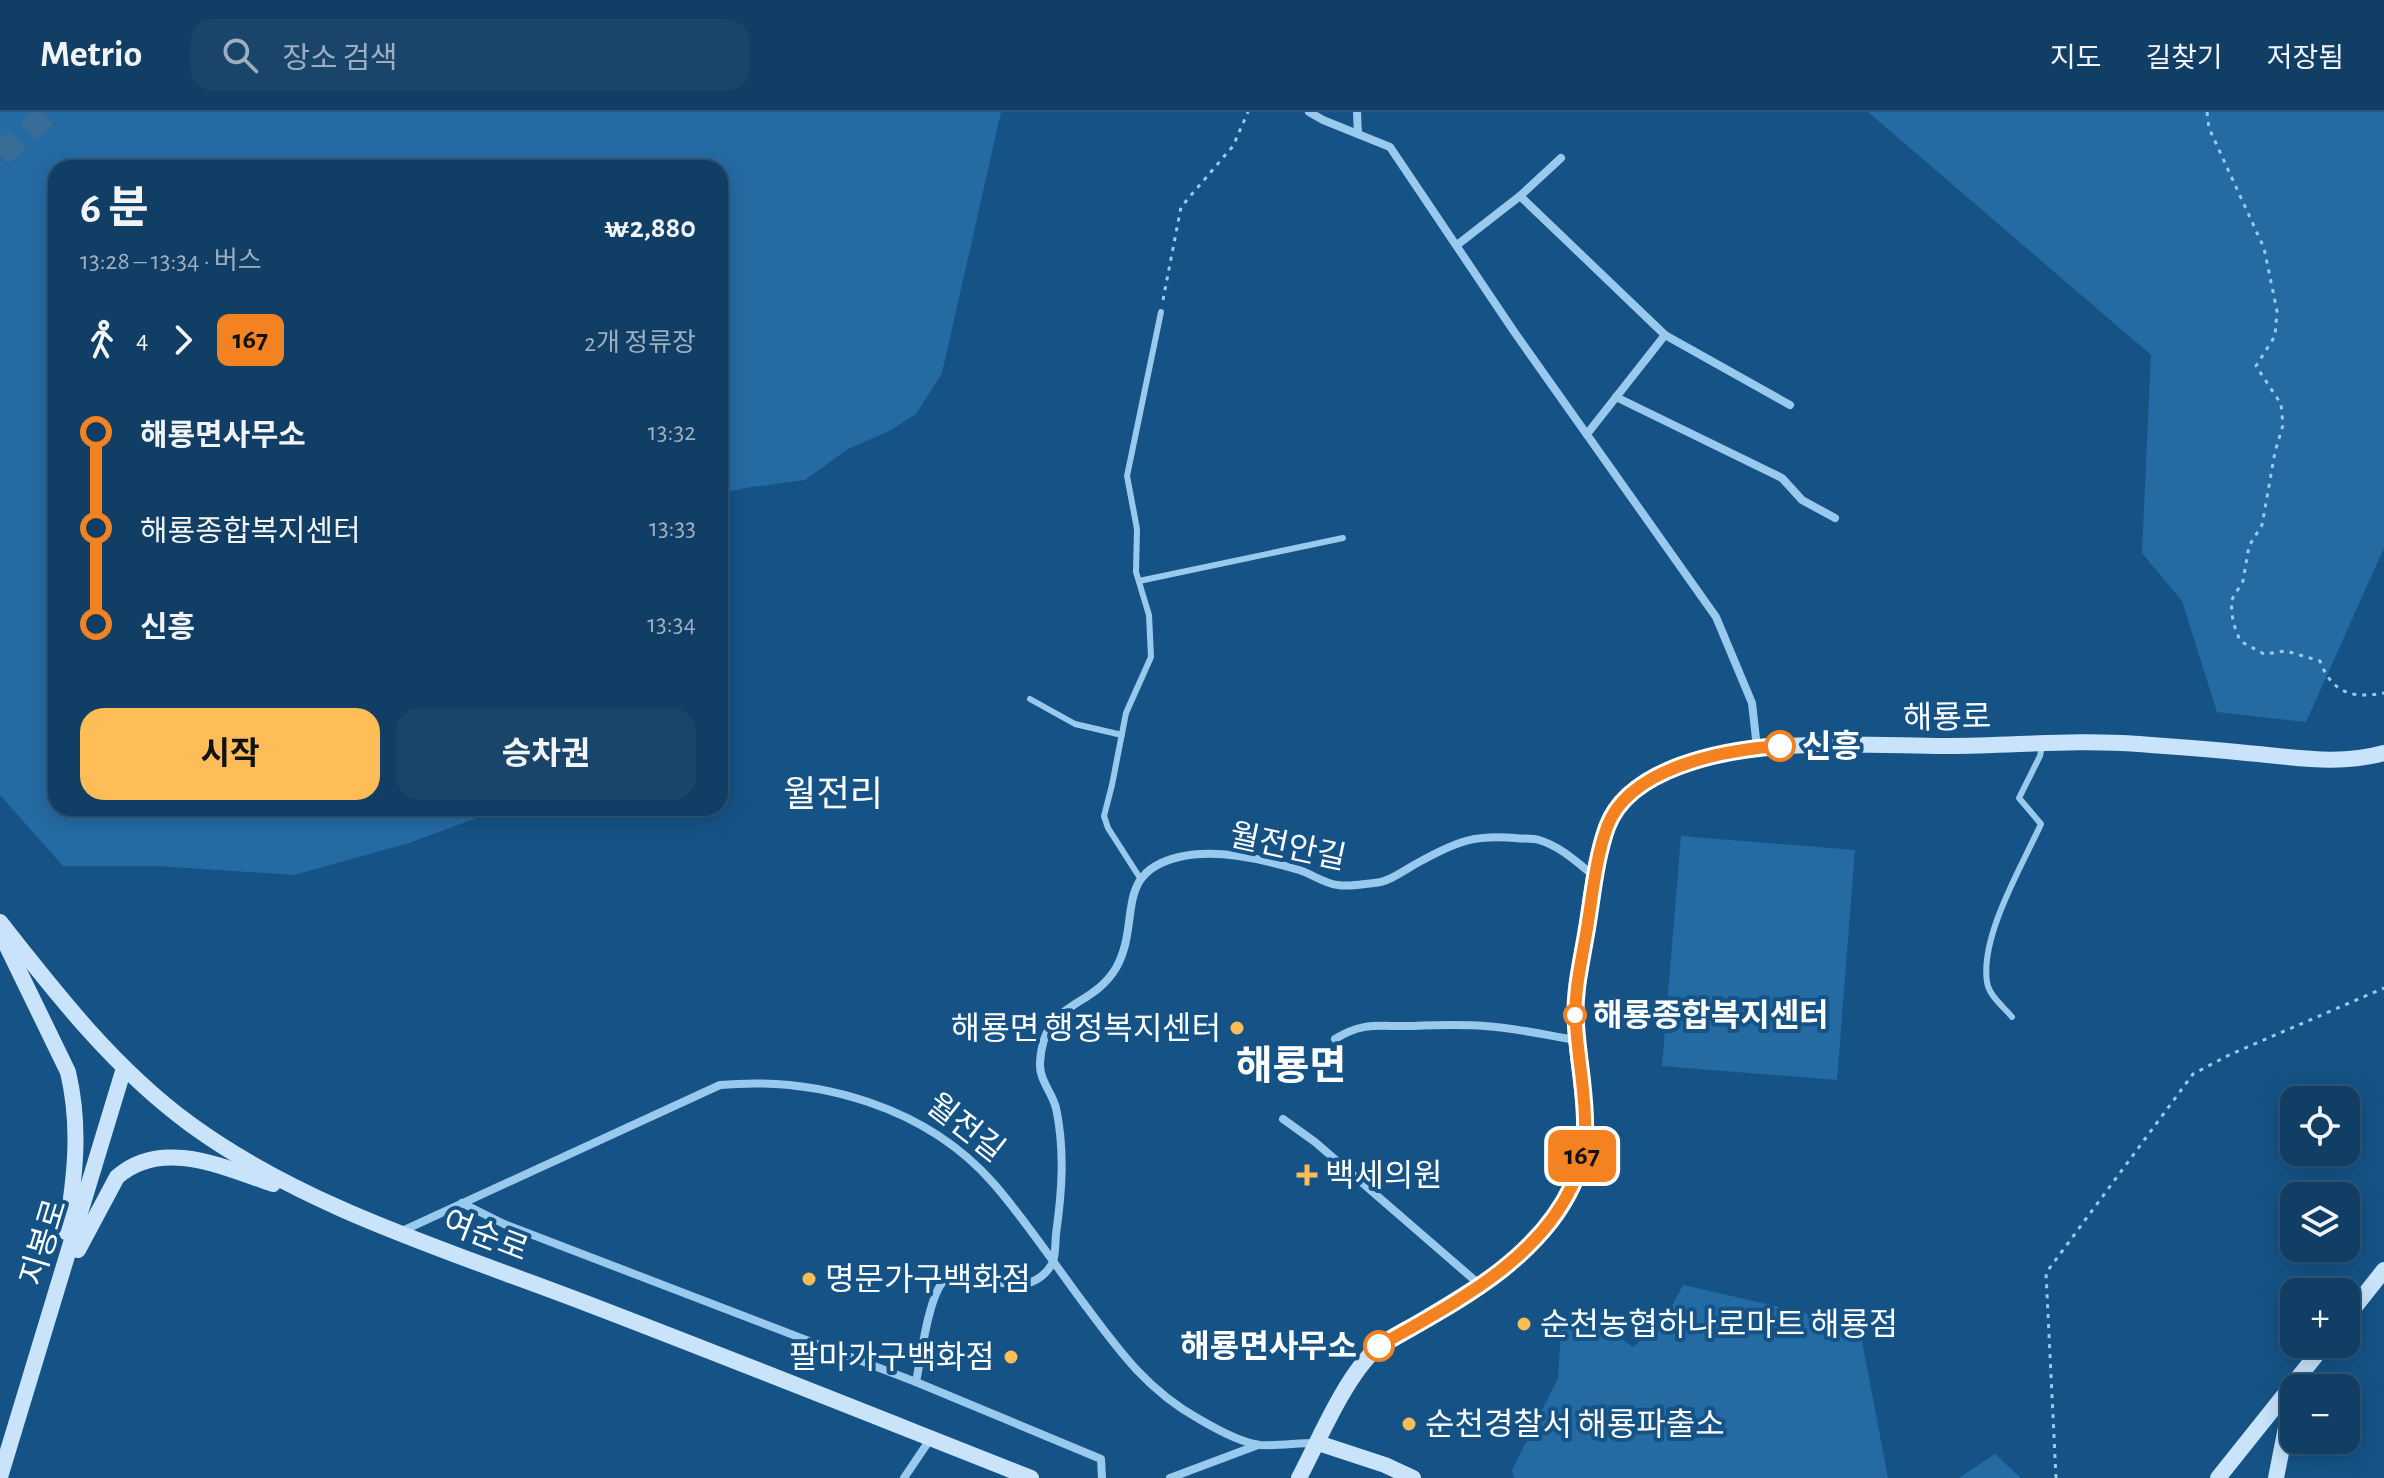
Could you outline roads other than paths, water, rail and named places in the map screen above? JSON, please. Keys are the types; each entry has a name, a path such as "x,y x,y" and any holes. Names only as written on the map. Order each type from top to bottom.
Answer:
{"main road":[{"name":"해룡로","path":"1299,1478 1359,1366 1379,1346 1480,1284 1534,1243 1574,1184 1585,1142 1576,998 1595,877 1608,825 1618,807 1657,775 1718,754 1802,745 1983,746 2111,742 2319,760 2364,759 2384,753"},
{"name":"여순로","path":"0,922 56,994 124,1068 201,1131 258,1167 399,1232 699,1346 1031,1478"},
{"path":"0,931 68,1072 73,1094 77,1150 57,1291"},
{"name":"지봉로","path":"0,1477 124,1068"},
{"path":"57,1291 109,1189 126,1168 142,1161 160,1158 205,1161 341,1207"},
{"path":"2360,1300 2384,1270"},
{"path":"2301,1374 2314,1358"},
{"path":"2218,1478 2280,1401"},
{"name":"월전길","path":"1318,1443 1385,1465 1413,1478"},
{"path":"2276,1478 2281,1454"}],"street":[{"path":"1309,112 1390,147 1716,617 1752,703 1757,748"},
{"path":"1357,112 1358,134"},
{"path":"1457,245 1520,196 1561,158"},
{"path":"1520,196 1665,335 1790,405"},
{"path":"1587,434 1665,335"},
{"path":"1616,397 1782,478 1802,500 1835,518"},
{"name":"월전안길","path":"1140,878 1149,870 1179,857 1224,854 1299,870 1337,886 1381,883 1452,844 1483,836 1539,840 1569,856 1595,877"},
{"path":"916,1382 935,1297 944,1280 963,1275 1009,1286 1025,1285 1053,1263 1061,1197 1062,1148 1055,1104 1042,1079 1042,1049 1047,1030 1055,1018 1092,993 1115,970 1127,943 1133,893 1140,878"},
{"path":"1335,1039 1352,1028 1368,1025 1453,1024 1488,1026 1577,1040"},
{"name":"월전길","path":"399,1232 720,1085 776,1084 845,1095 901,1112 957,1150 993,1183 1123,1356 1155,1390 1215,1428 1258,1445 1318,1443"},
{"path":"1283,1119 1315,1142 1480,1284"},
{"path":"462,1203 504,1224 916,1382 1101,1459 1102,1478"},
{"path":"904,1478 931,1438"},
{"path":"1170,1478 1258,1445"}],"lane":[{"path":"1140,878 1108,828 1104,816 1126,713 1151,657 1149,615 1136,572 1137,529 1127,476 1161,312"},
{"path":"1139,581 1343,538"},
{"path":"1030,699 1075,724 1122,735"},
{"path":"2012,1017 1991,992 1987,981 1992,933 2041,824 2019,798 2040,756 2043,742"}],"tunnel":[{"path":"0,155 50,112"}],"place":[{"name":"신흥","path":"1780,746"},
{"name":"해룡종합복지센터","path":"1575,1015"},
{"name":"해룡면 행정복지센터","path":"1237,1028"},
{"name":"백세의원","path":"1307,1175"},
{"name":"명문가구백화점","path":"809,1279"},
{"name":"순천농협하나로마트 해룡점","path":"1524,1324"},
{"name":"해룡면사무소","path":"1379,1346"},
{"name":"팔마가구백화점","path":"1011,1357"},
{"name":"순천경찰서 해룡파출소","path":"1409,1424"}],"district":[{"name":"월전리","path":"833,793"},
{"name":"해룡면","path":"1291,1065"}]}
